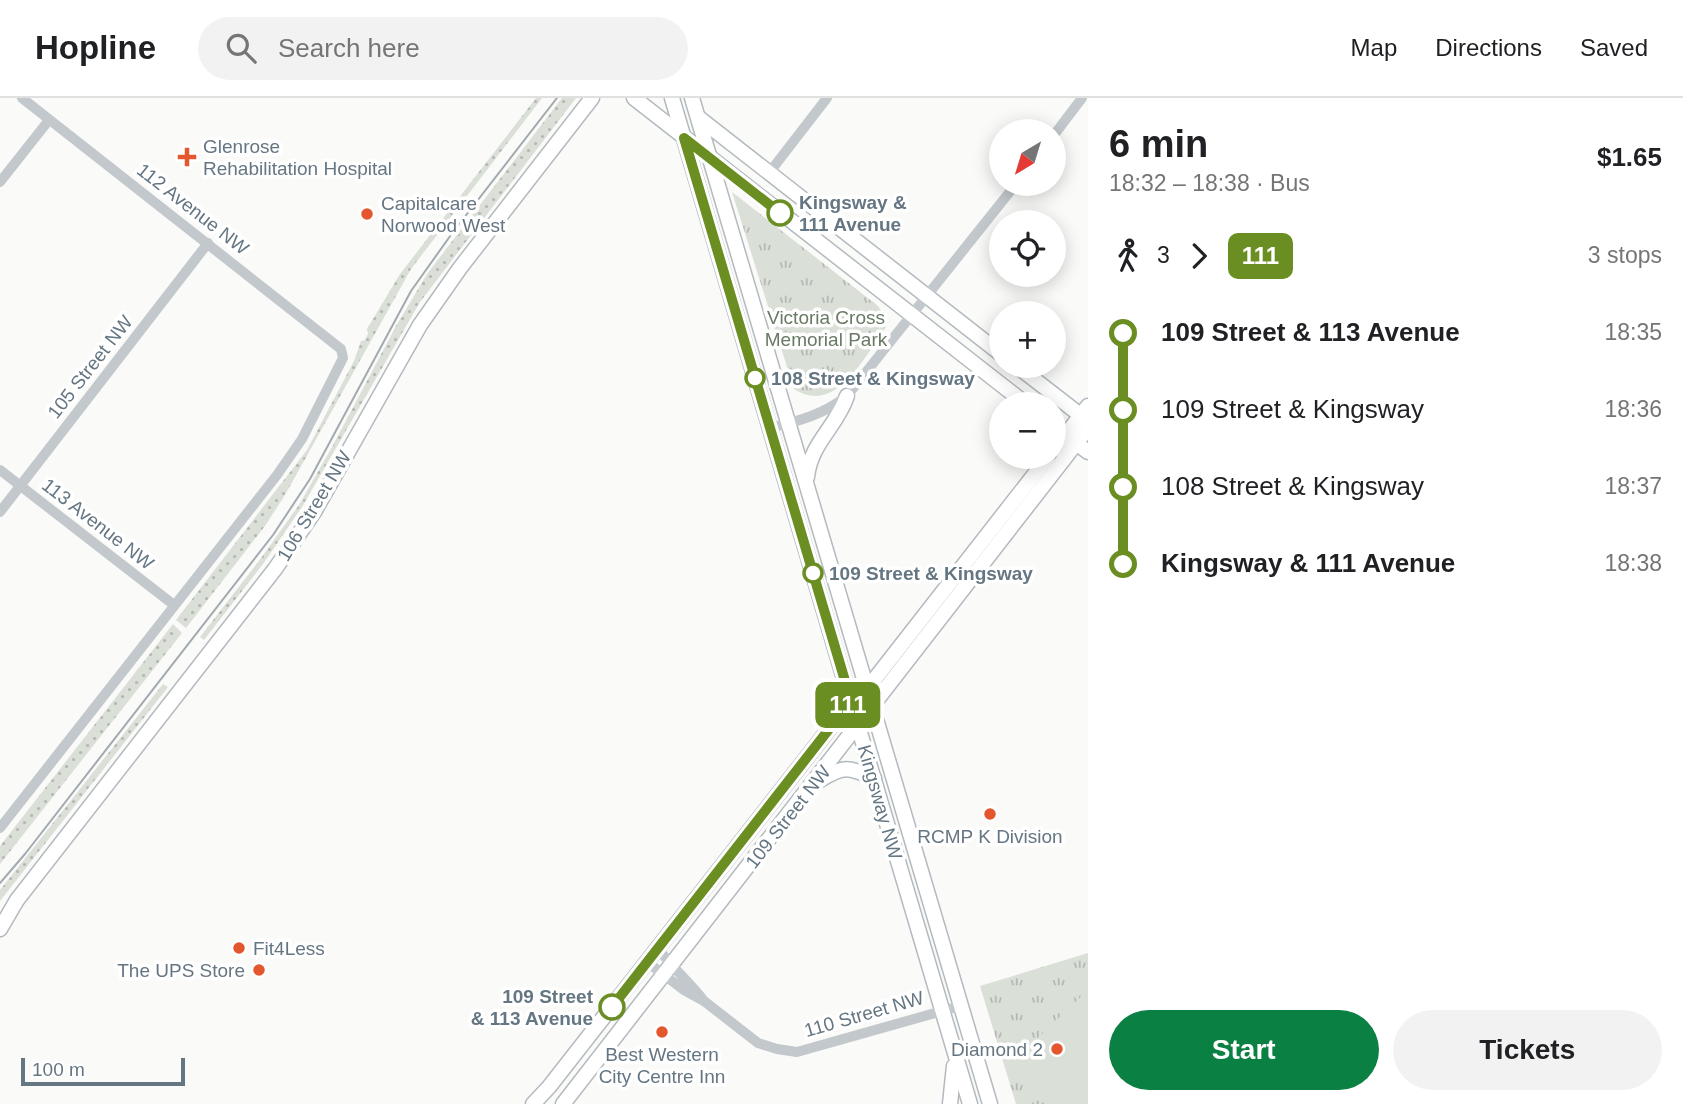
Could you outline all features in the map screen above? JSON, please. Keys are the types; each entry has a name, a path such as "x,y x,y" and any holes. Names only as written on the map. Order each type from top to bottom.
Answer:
{"main road":[{"name":"106 Street NW","path":"0,929 17,900 275,569 314,512 420,325 460,268 592,98"},
{"path":"634,98 1010,392"},
{"path":"672,98 989,345"},
{"name":"Kingsway NW","path":"672,98 970,1104"},
{"name":"Kingsway NW","path":"692,98 990,1104"},
{"path":"1033,378 1086,418"},
{"path":"807,485 810,457 841,414 847,396"},
{"name":"109 Street NW","path":"563,1104 858,726 1086,418"},
{"name":"109 Street NW","path":"533,1104 851,701 867,689 1039,469"},
{"path":"813,784 842,768 850,768 874,778"},
{"name":"106 Street NW","path":"0,913 17,900"},
{"path":"950,1104 955,1054"}],"street":[{"name":"112 Avenue NW","path":"22,98 341,349 342,361 292,455 174,605"},
{"path":"769,173 827,98"},
{"path":"1066,119 1082,98"},
{"path":"0,182 49,120"},
{"path":"770,429 816,416 833,408 847,396 1007,196"},
{"name":"105 Street NW","path":"0,512 208,243"},
{"name":"113 Avenue NW","path":"0,470 174,605"},
{"path":"1,826 174,605"},
{"path":"658,948 667,970"},
{"path":"647,962 667,970"},
{"name":"110 Street NW","path":"667,970 684,990 704,1001 758,1043 797,1052 960,1006"}],"green space":[{"path":"536,98 542,98 411,269 285,495 265,526 186,628 176,620 307,450 354,361 361,341 365,340 368,334 367,329 400,274"},
{"path":"562,98 576,98 420,302 302,507 263,564 204,640 200,637 299,505 427,274"},
{"name":"Victoria Cross Memorial Park","path":"732,192 878,306 883,314 885,329 858,367 836,389 823,395 809,395 794,389"},
{"path":"173,624 182,633 0,864 0,846"},
{"path":"163,684 168,687 0,901 0,890"},
{"path":"1088,953 1088,1104 1016,1104 980,986"},
{"name":"Diamond 2","path":"1088,990 1088,1104 1058,1104 1021,1065 1021,1054"}],"tram line":[{"path":"0,883 273,535 310,479 411,291 557,98"}],"bus line":[{"name":"111","path":"612,1007 851,701 684,138 780,213"}],"place":[{"name":"Glenrose Rehabilitation Hospital","path":"187,157"},
{"name":"Kingsway & 111 Avenue","path":"780,213"},
{"name":"Capitalcare Norwood West","path":"367,214"},
{"name":"108 Street & Kingsway","path":"755,378"},
{"name":"109 Street & Kingsway","path":"813,573"},
{"name":"RCMP K Division","path":"990,814"},
{"name":"Fit4Less","path":"239,948"},
{"name":"The UPS Store","path":"259,970"},
{"name":"109 Street & 113 Avenue","path":"612,1007"},
{"name":"Best Western City Centre Inn","path":"662,1032"},
{"name":"Diamond 2","path":"1057,1049"}]}
